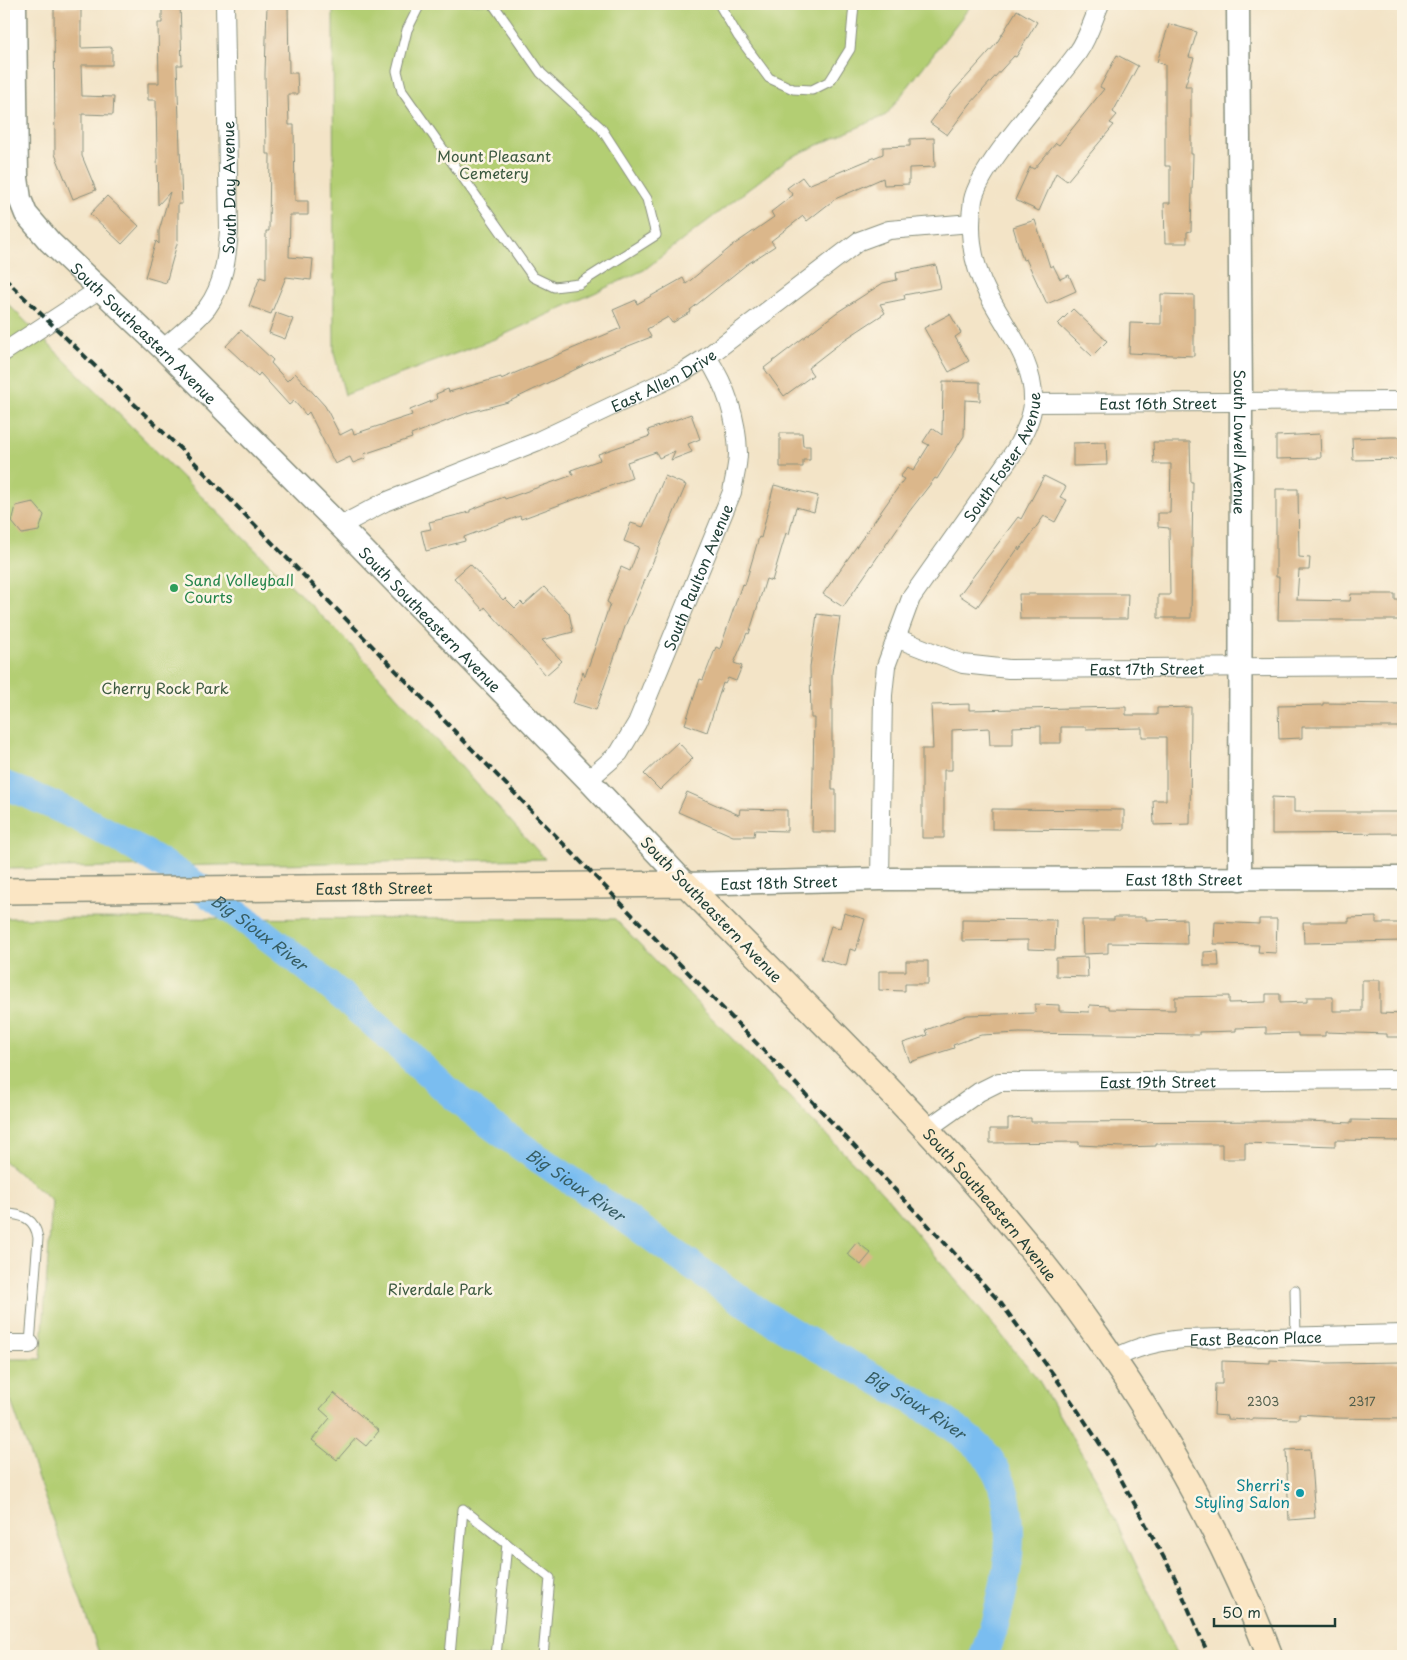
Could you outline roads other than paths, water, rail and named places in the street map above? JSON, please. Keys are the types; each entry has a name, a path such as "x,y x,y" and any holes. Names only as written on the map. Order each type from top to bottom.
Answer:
{"main road":[{"name":"East 18th Street","path":"4,891 686,884"},
{"name":"South Southeastern Avenue","path":"686,884 927,1129 1003,1214 1045,1267 1112,1359 1160,1433 1197,1498 1237,1578 1270,1656"}],"street":[{"name":"South Southeastern Avenue","path":"15,4 17,178 20,199 26,214 50,242 163,349 340,526 588,780 686,884"},
{"name":"South Day Avenue","path":"163,349 206,309 219,285 226,263 228,230 225,4"},
{"name":"South Foster Avenue","path":"880,879 883,694 886,666 911,598 1016,449 1028,426 1033,403 1029,367 986,291 972,249 971,223 974,198 986,174 1080,50 1100,4"},
{"name":"South Lowell Avenue","path":"1238,4 1241,403 1240,879"},
{"name":"East Allen Drive","path":"340,526 386,502 536,442 682,373 707,357 859,241 889,230 971,223"},
{"path":"4,352 100,289"},
{"name":"South Paulton Avenue","path":"588,780 619,753 637,723 732,492 738,454 734,415 722,380 707,357"},
{"name":"East 16th Street","path":"1033,403 1403,402"},
{"name":"East 17th Street","path":"896,638 963,664 1009,669 1403,666"},
{"name":"East 18th Street","path":"686,884 880,879 1403,878"},
{"name":"East 19th Street","path":"927,1129 979,1092 999,1082 1403,1079"},
{"name":"East Beacon Place","path":"1112,1359 1136,1347 1160,1341 1403,1334"},
{"path":"4,1344 30,1344"}],"lane":[{"path":"420,4 407,30 397,71 402,91 533,277 554,287 578,284 656,234 647,199 601,128 541,73 493,4"},
{"path":"719,4 738,36 769,78 793,89 812,90 830,82 850,49 854,4"},
{"path":"4,1214 26,1217 36,1228 38,1238 30,1344"},
{"path":"1294,1290 1296,1338"},
{"path":"450,1656 463,1509 550,1578 543,1656"},
{"path":"496,1656 507,1544"}],"waterway":[{"name":"Big Sioux River","path":"4,785 54,806 103,830 197,886 286,950 383,1031 448,1091 508,1137 764,1315 806,1341 893,1388 935,1414 971,1440 984,1452 1001,1480 1007,1504 1009,1530 1008,1557 999,1609 984,1656"}],"railway":[{"path":"4,278 194,462 796,1084 1000,1302 1056,1378 1110,1459 1175,1578 1209,1656"}],"place":[{"name":"Sand Volleyball Courts","path":"174,588"},
{"name":"Sherri's Styling Salon","path":"1300,1493"}],"park label":[{"name":"Mount Pleasant Cemetery","path":"494,164"},
{"name":"Cherry Rock Park","path":"165,687"},
{"name":"Riverdale Park","path":"440,1288"}]}
